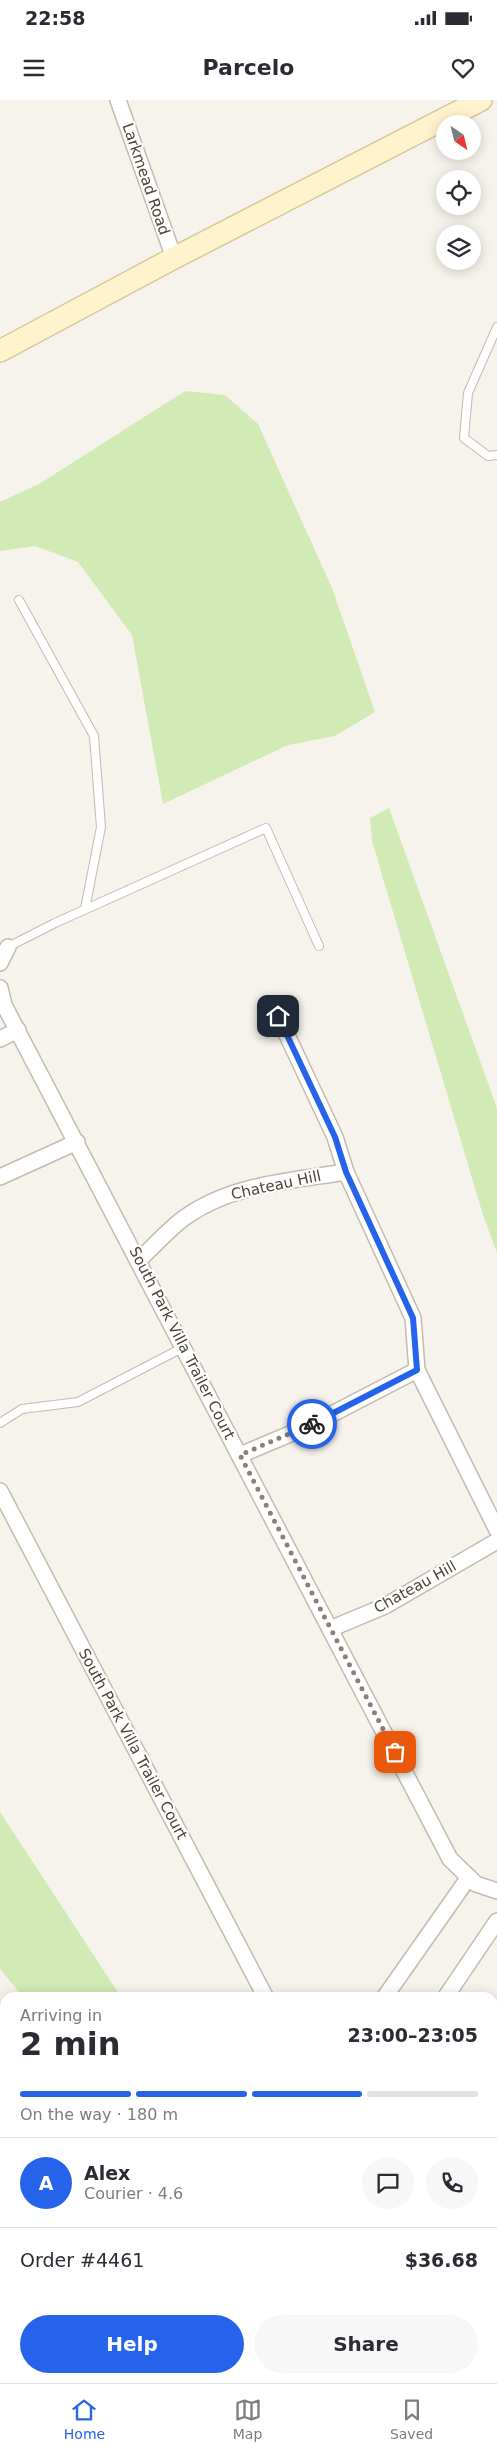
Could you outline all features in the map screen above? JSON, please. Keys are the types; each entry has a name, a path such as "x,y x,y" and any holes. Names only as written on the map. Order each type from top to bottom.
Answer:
{"main road":[{"path":"0,351 174,258 481,100"}],"street":[{"name":"Larkmead Road","path":"118,100 174,258"},
{"path":"0,963 8,947"},
{"name":"South Park Villa Trailer Court","path":"0,988 4,1005 139,1260 450,1859 476,1884 497,1891"},
{"path":"278,1016 335,1137 346,1172 413,1318 417,1370 497,1530"},
{"path":"0,1039 18,1030"},
{"path":"0,1177 77,1142"},
{"name":"Chateau Hill","path":"139,1260 184,1218 219,1198 262,1185 346,1172"},
{"path":"240,1455 309,1426 417,1370"},
{"name":"South Park Villa Trailer Court","path":"0,1491 263,1992"},
{"name":"Chateau Hill","path":"330,1629 385,1606 497,1541"},
{"path":"388,1992 469,1876"},
{"path":"449,1992 497,1921"}],"lane":[{"path":"497,326 468,393 464,438 488,456 497,455"},
{"path":"19,600 94,736 101,827 85,909"},
{"path":"8,947 85,909 266,828 319,946"},
{"path":"0,1423 22,1410 78,1402 184,1347"}],"green space":[{"path":"185,391 225,395 258,424 332,588 375,712 335,736 288,745 163,804 132,635 78,562 35,546 0,551 0,502 39,484"},
{"path":"389,808 497,1108 497,1253 483,1215 372,841 370,818"},
{"path":"0,1812 118,1992 19,1992 0,1969"}],"way so far":[{"path":"312,1424 240,1455 395,1752"}],"route":[{"path":"278,1016 335,1137 346,1172 413,1318 417,1370 312,1424"}]}
